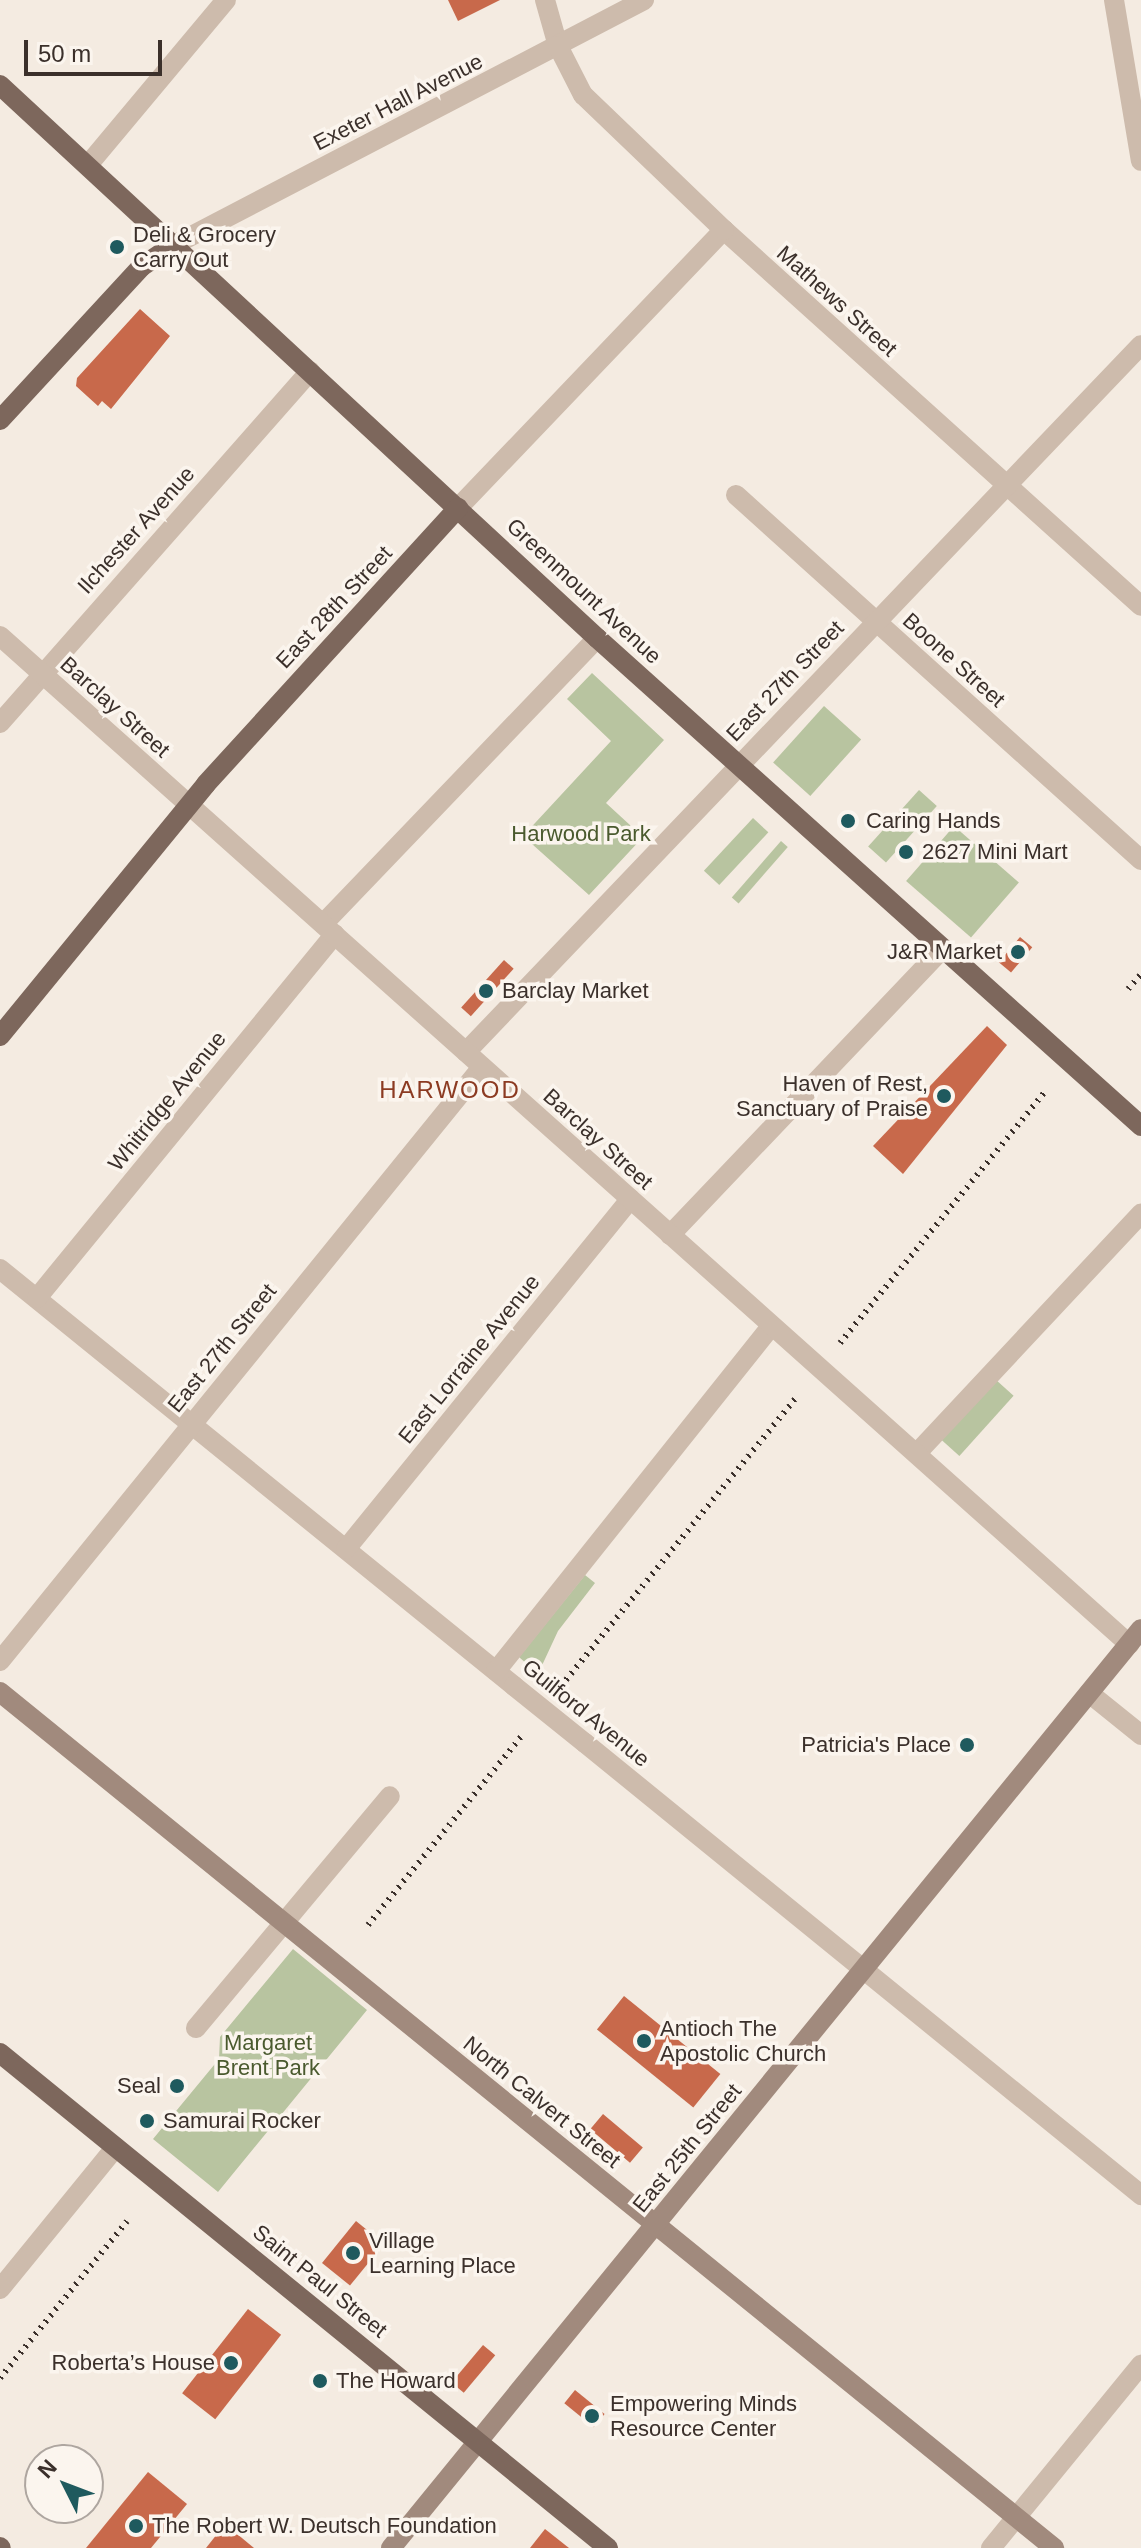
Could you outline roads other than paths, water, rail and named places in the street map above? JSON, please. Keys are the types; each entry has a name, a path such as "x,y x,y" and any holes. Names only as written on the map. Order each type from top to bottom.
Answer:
{"main road":[{"name":"Greenmount Avenue","path":"0,85 597,638 1141,1126"},
{"path":"0,420 141,267 174,245"},
{"name":"East 28th Street","path":"0,1036 189,805 458,508"},
{"name":"East 25th Street","path":"391,2548 1135,1636"},
{"name":"North Calvert Street","path":"0,1692 1054,2548"},
{"name":"Saint Paul Street","path":"0,2053 608,2548"}],"street":[{"name":"Mathews Street","path":"545,0 558,46 583,95 724,230 1141,606"},
{"name":"Exeter Hall Avenue","path":"174,245 644,0"},
{"path":"1114,0 1141,161"},
{"path":"88,165 222,1"},
{"name":"East 28th Street","path":"458,508 724,230"},
{"name":"East 27th Street","path":"466,1052 1141,345"},
{"name":"Ilchester Avenue","path":"0,723 310,371"},
{"name":"Boone Street","path":"736,495 1141,860"},
{"name":"Barclay Street","path":"0,636 771,1326 1135,1636"},
{"name":"Whitridge Avenue","path":"37,1298 329,929 597,638"},
{"path":"670,1235 943,948"},
{"name":"East 27th Street","path":"0,1661 482,1067"},
{"name":"East Lorraine Avenue","path":"346,1549 630,1199"},
{"path":"917,1453 1141,1214"},
{"name":"Guilford Avenue","path":"0,1269 1141,2195"},
{"path":"496,1671 771,1326"},
{"path":"1089,1693 1141,1735"},
{"path":"196,2028 390,1796"},
{"path":"0,2289 116,2147"},
{"path":"991,2548 1141,2365"}],"railway":[{"path":"1128,989 1141,974"},
{"path":"840,1343 1045,1092"},
{"path":"561,1686 796,1398"},
{"path":"368,1925 523,1734"},
{"path":"0,2378 127,2221"}],"place":[{"name":"Deli & Grocery Carry Out","path":"117,247"},
{"name":"Caring Hands","path":"848,821"},
{"name":"2627 Mini Mart","path":"906,852"},
{"name":"J&R Market","path":"1018,952"},
{"name":"Barclay Market","path":"486,991"},
{"name":"Haven of Rest, Sanctuary of Praise","path":"944,1096"},
{"name":"Patricia's Place","path":"967,1745"},
{"name":"Antioch The Apostolic Church","path":"644,2041"},
{"name":"Seal","path":"177,2086"},
{"name":"Samurai Rocker","path":"147,2121"},
{"name":"Village Learning Place","path":"353,2253"},
{"name":"Roberta’s House","path":"231,2363"},
{"name":"The Howard","path":"320,2381"},
{"name":"Empowering Minds Resource Center","path":"592,2416"},
{"name":"The Robert W. Deutsch Foundation","path":"136,2526"}],"district":[{"name":"HARWOOD","path":"450,1090"}],"park label":[{"name":"Harwood Park","path":"581,834"},
{"name":"Margaret Brent Park","path":"268,2054"}]}
